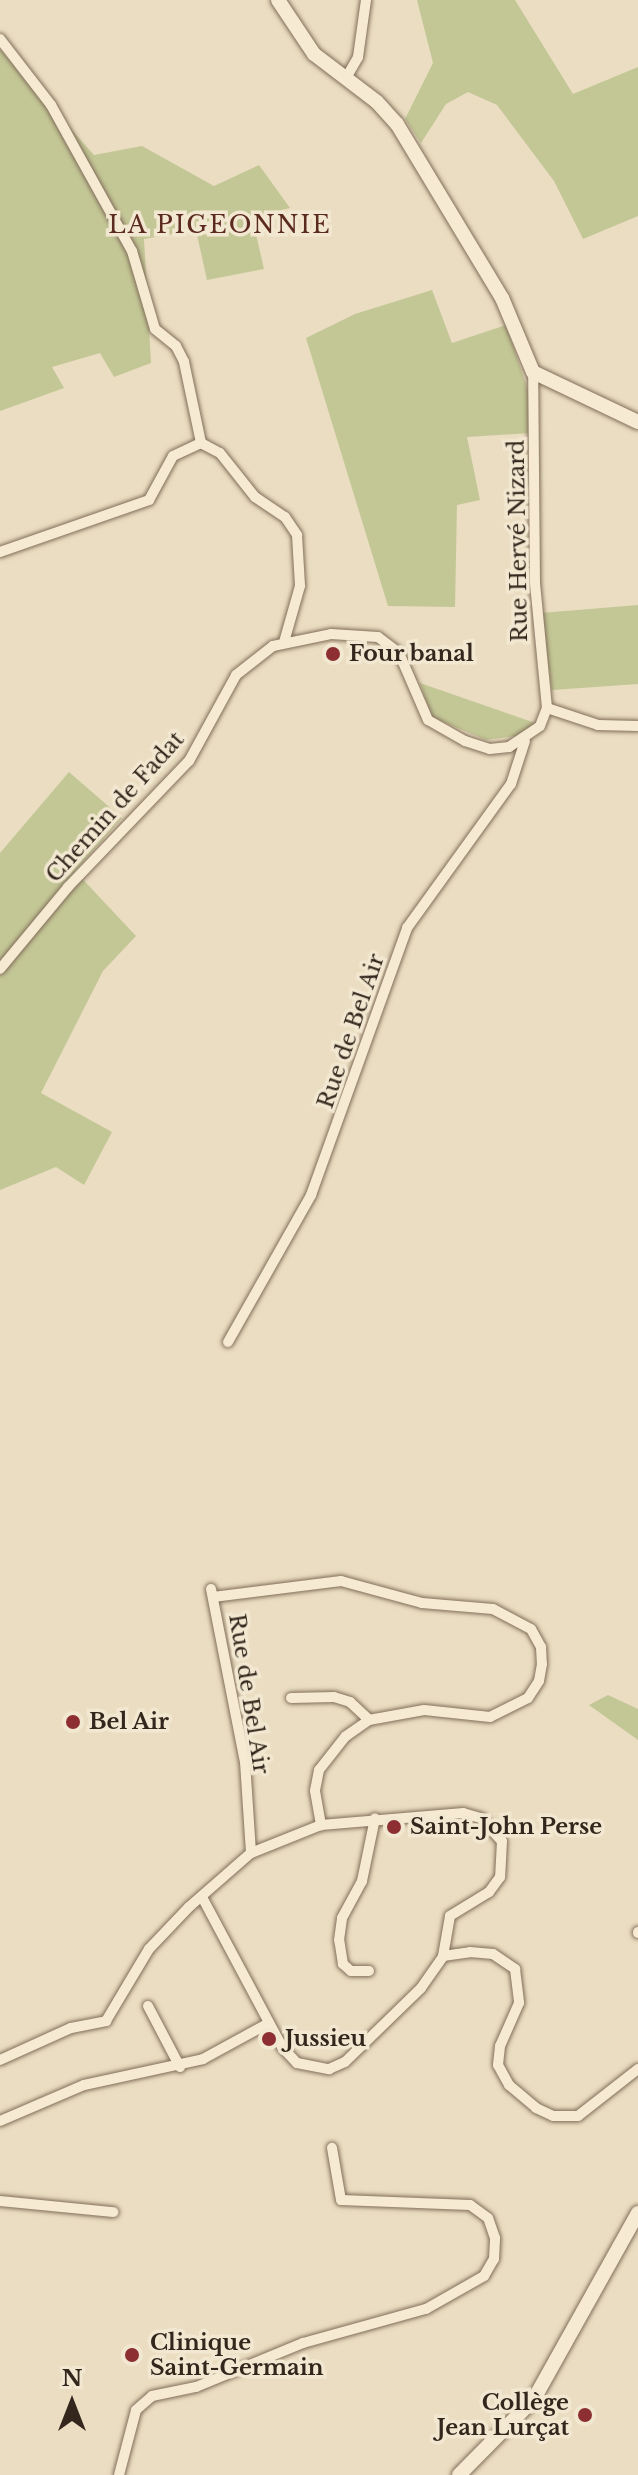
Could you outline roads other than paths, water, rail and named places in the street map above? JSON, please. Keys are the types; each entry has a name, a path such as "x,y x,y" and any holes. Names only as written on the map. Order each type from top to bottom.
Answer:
{"street":[{"path":"278,0 301,39 384,108 434,181 502,298 533,372 638,422"},
{"path":"346,78 358,57 366,0"},
{"path":"0,39 51,105 132,251 155,329 176,346 184,362 201,443"},
{"name":"Rue Hervé Nizard","path":"533,372 535,583 547,708"},
{"path":"0,552 149,500 173,456 201,443"},
{"path":"201,443 220,453 255,497 285,517 297,535 300,586 284,642"},
{"name":"Chemin de Fadat","path":"0,969 68,887 189,761 236,675 284,642 353,633 378,637 399,653 428,720 490,749 525,741"},
{"path":"525,741 540,726 547,708 598,725 638,726"},
{"name":"Rue de Bel Air","path":"228,1342 311,1195 407,928 511,784 525,741"},
{"name":"Rue de Bel Air","path":"251,1853 245,1762 212,1593 341,1581 422,1603 493,1609 531,1629 541,1647 539,1681 528,1698 506,1712 476,1718 397,1711 369,1720"},
{"path":"291,1698 334,1697 350,1702 369,1720 345,1737 319,1770 315,1791 321,1825"},
{"path":"0,2060 71,2028 106,2021 149,1949 202,1897 251,1853 321,1825 375,1818 463,1813 481,1818 502,1841 505,1860 500,1877 489,1892 450,1916 443,1956 421,1988 345,2062 329,2069 297,2063 269,2023 202,1897"},
{"path":"369,1971 351,1971 343,1964 339,1940 342,1918 362,1881 375,1818"},
{"path":"443,1956 493,1954 515,1969 519,2003 500,2046 498,2065 509,2085 536,2108 553,2116 578,2116 638,2069"},
{"path":"148,2006 180,2067"},
{"path":"0,2121 84,2085 180,2067 269,2023"},
{"path":"119,2475 136,2410 152,2396 196,2387 303,2343 426,2309 484,2276 494,2259 495,2238 488,2218 470,2205 341,2200 332,2148"},
{"path":"0,2201 113,2212"},
{"path":"459,2475 534,2399 638,2213"}],"place":[{"name":"Four banal","path":"333,654"},
{"name":"Bel Air","path":"73,1722"},
{"name":"Saint-John Perse","path":"394,1827"},
{"name":"Jussieu","path":"269,2039"},
{"name":"Clinique Saint-Germain","path":"132,2355"},
{"name":"Collège Jean Lurçat","path":"585,2415"}],"district":[{"name":"LA PIGEONNIE","path":"220,225"}]}
